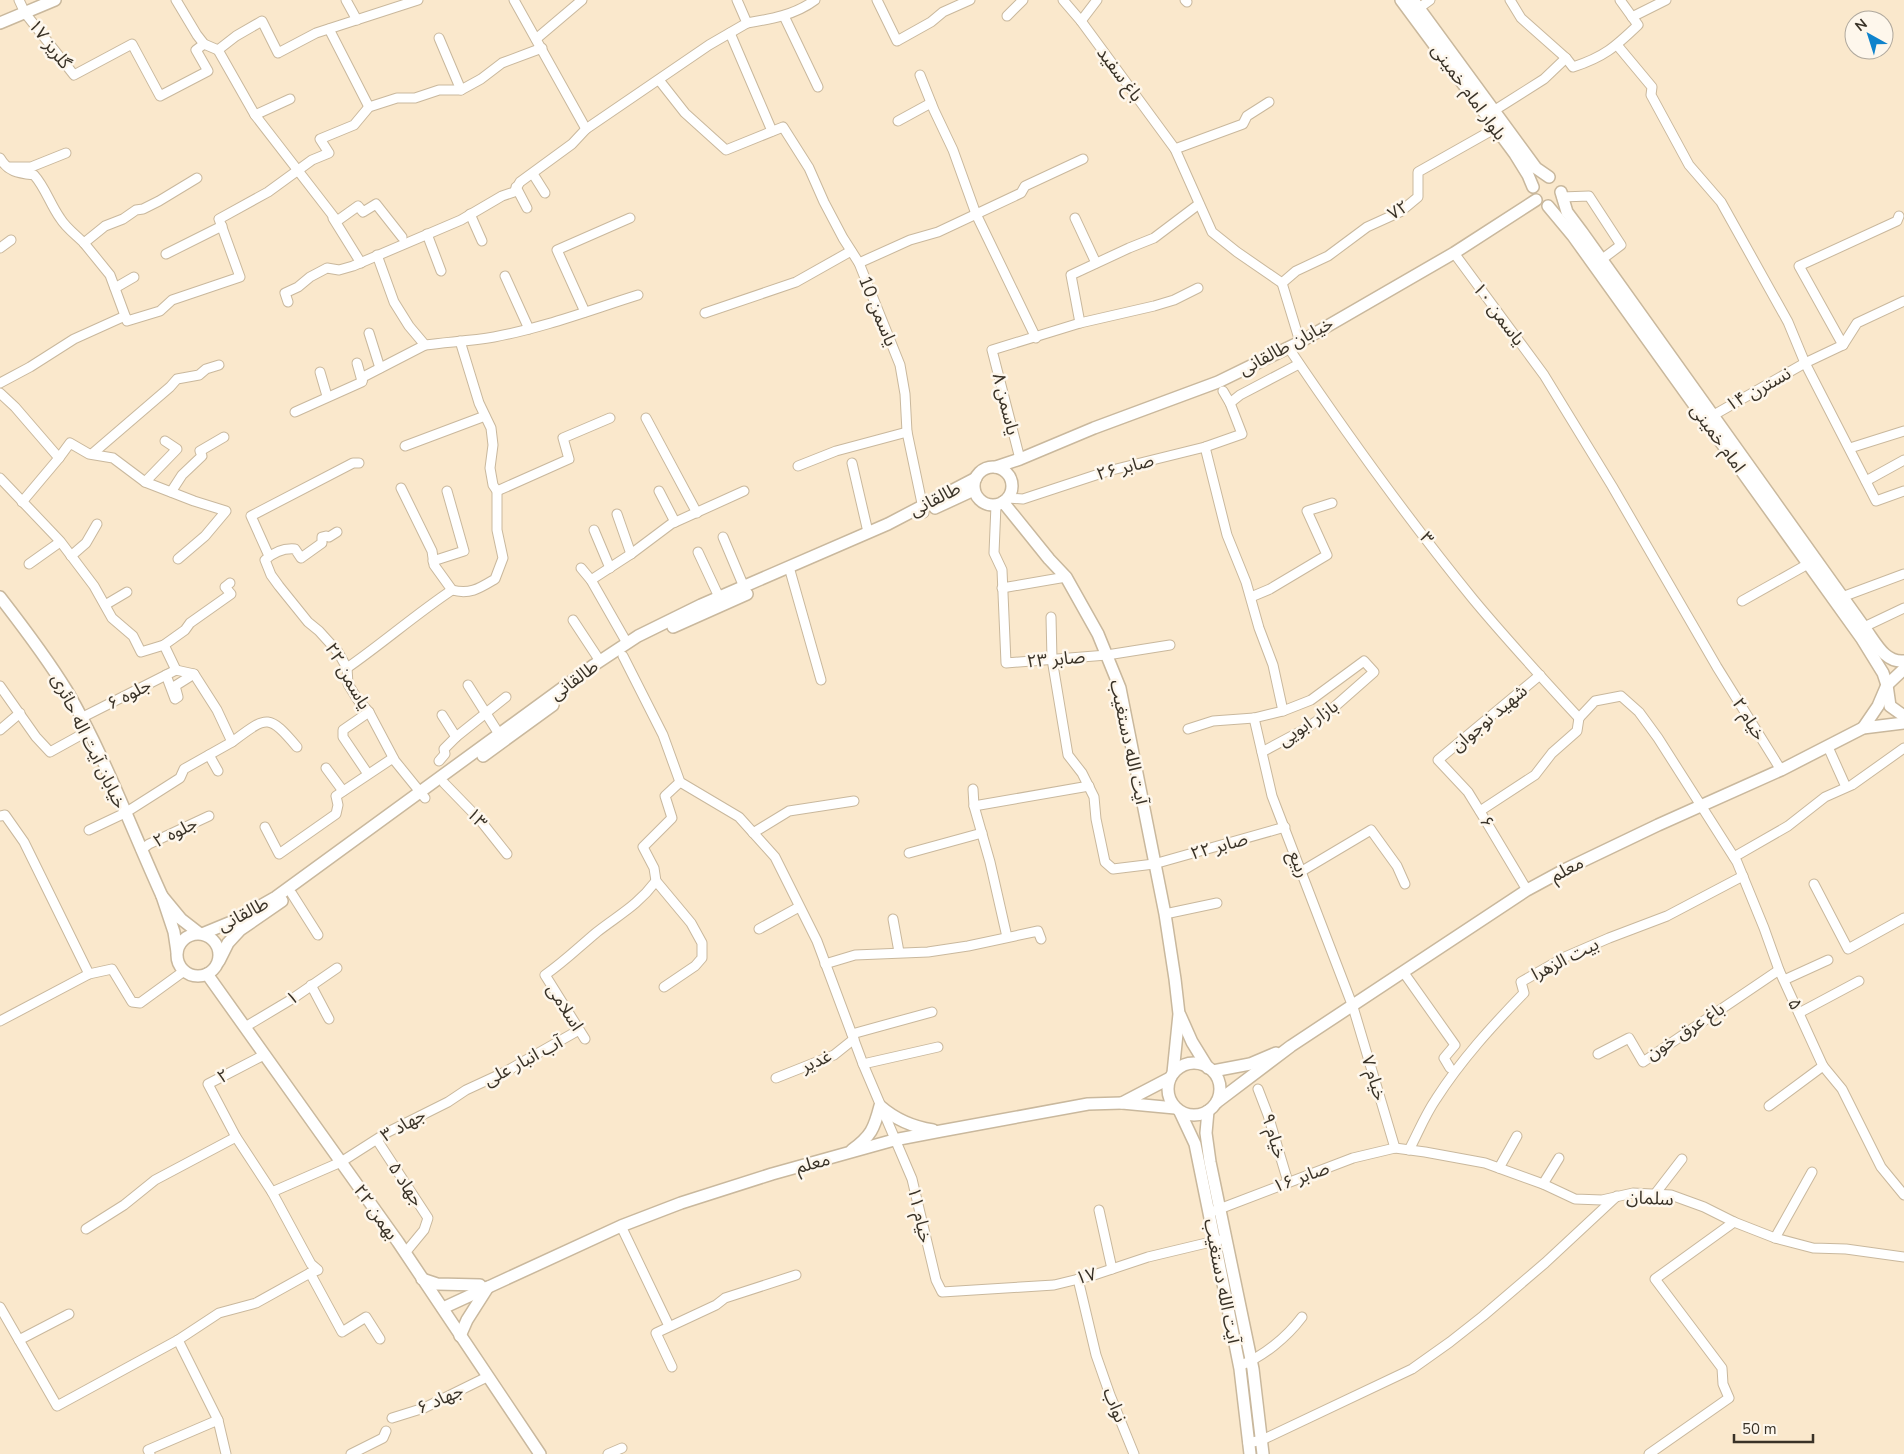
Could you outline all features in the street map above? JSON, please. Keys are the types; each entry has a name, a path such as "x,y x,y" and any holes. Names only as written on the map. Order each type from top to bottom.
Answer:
{"main road":[{"path":"0,23 55,0"},
{"name":"بلوار امام خمینی","path":"1401,0 1496,128 1528,175 1533,187"},
{"name":"بلوار امام خمینی","path":"1416,4 1536,168 1549,177"},
{"path":"1549,177 1559,185 1562,194 1554,203 1548,206 1541,205 1532,194 1533,187 1536,181 1549,177"},
{"name":"امام خمینی","path":"1562,194 1567,212 1842,597 1887,657 1895,662 1904,661"},
{"name":"خیابان طالقانی","path":"996,468 1094,428 1218,382 1288,348 1454,252 1536,200"},
{"name":"امام خمینی","path":"1548,206 1573,236 1862,639 1883,673 1890,706 1904,716"},
{"path":"996,468 1002,470 1010,479 1011,492 1002,502 985,504 976,496 975,484 984,470 996,468"},
{"name":"طالقانی","path":"201,933 236,920 276,897 423,794 444,783 593,675 638,636 719,597 790,570 975,484"},
{"name":"آیت الله دستغیب","path":"1002,502 1066,577 1083,604 1107,655 1122,698 1165,914 1179,1014 1172,1076"},
{"name":"طالقانی","path":"219,961 228,943 240,930 292,894 499,734 600,661 868,532 924,509"},
{"name":"خیابان آیت اله حائری","path":"0,598 51,664 81,718 162,896"},
{"path":"1863,728 1878,706 1887,685 1904,669"},
{"path":"1863,728 1904,723"},
{"name":"معلم","path":"1291,1046 1353,1007 1527,890 1564,870 1700,805 1781,770 1863,728"},
{"path":"162,896 181,919 215,941 220,954 219,961 216,967 207,974 197,976 184,971 178,959 174,932 162,896"},
{"path":"177,952 183,940 189,936 201,933"},
{"name":"۲۲ بهمن","path":"207,974 405,1253 540,1454"},
{"name":"آیت الله دستغیب","path":"1179,1014 1192,1042 1210,1069"},
{"path":"1291,1046 1217,1102 1208,1111 1194,1116 1177,1110 1168,1097 1168,1084 1179,1068 1194,1063 1210,1069 1250,1064 1291,1046"},
{"path":"1210,1069 1218,1080 1220,1091 1217,1102"},
{"path":"1122,1103 1172,1076"},
{"name":"معلم","path":"440,1304 621,1226 772,1174 894,1140 1088,1104 1122,1103 1177,1110"},
{"path":"846,1154 868,1137 874,1129 880,1106 888,1113 913,1126 941,1131"},
{"name":"آیت الله دستغیب","path":"1177,1110 1195,1144 1209,1213 1221,1239 1252,1362 1263,1454"},
{"name":"آیت الله دستغیب","path":"1208,1111 1206,1133 1210,1162 1221,1209 1221,1239 1249,1449"},
{"path":"422,1279 437,1284 484,1286 460,1336"}],"street":[{"name":"گلریز ۱۷","path":"19,0 26,13 74,75 132,44 160,96 208,71 196,50 204,44"},
{"path":"176,0 204,44 218,50 255,115 337,221 358,206 363,212 376,204 402,237"},
{"path":"346,0 357,20"},
{"path":"218,50 262,20 278,53 316,33 418,0"},
{"path":"514,0 586,129"},
{"path":"536,39 582,0"},
{"path":"737,0 747,24"},
{"path":"288,302 286,293 327,268 340,270 361,263 461,220 502,196 514,192 520,182 572,144 586,129 709,45 747,24 784,16 804,8 815,0"},
{"path":"877,0 897,41 931,22 943,12 970,0"},
{"path":"1007,16 1023,0"},
{"name":"باغ سفید","path":"1063,0 1081,21 1175,149 1212,232 1237,252 1282,282"},
{"path":"1081,21 1098,0"},
{"path":"1416,4 1430,0"},
{"path":"1510,0 1521,18 1566,58 1573,67 1595,60 1617,45 1638,25 1620,0"},
{"path":"1632,17 1666,0"},
{"path":"784,16 818,88"},
{"path":"329,29 369,107"},
{"path":"659,80 685,112 726,150 772,131 730,33"},
{"path":"439,38 460,90"},
{"path":"1617,45 1652,87 1651,95 1690,165 1721,202 1788,322 1805,363 1876,501 1904,491"},
{"path":"0,158 5,167 16,173 34,175 41,183 49,202 61,221 84,243 110,275 127,321 160,310 172,300 240,276 219,219 268,192 312,160 329,153 320,139 354,124 369,107 397,98 415,98 439,90 460,90 492,72 502,63 542,48"},
{"path":"1495,110 1544,79 1566,58"},
{"path":"920,75 953,150 976,214 1036,338 1080,323 1174,300 1198,288"},
{"path":"255,115 290,100"},
{"path":"1175,149 1243,124 1247,116 1269,102"},
{"path":"898,121 931,103"},
{"name":"یاسمن 10","path":"772,131 783,127 809,168 824,202 859,263 900,365 905,394 907,432 924,509"},
{"name":"۷۲","path":"1282,282 1296,271 1328,256 1368,227 1400,212 1418,197 1418,172 1496,128"},
{"path":"5,167 31,166 66,153"},
{"path":"859,263 910,240 938,232 1021,194 1025,186 1083,159"},
{"path":"533,174 545,193"},
{"path":"84,243 105,226 159,201 197,178"},
{"path":"516,188 527,208"},
{"path":"1562,194 1589,196 1621,245 1601,260"},
{"path":"322,201 361,263"},
{"path":"1080,323 1071,275 1154,238 1199,204"},
{"path":"470,214 482,241"},
{"path":"1899,216 1897,221 1799,266 1843,344 1857,323 1904,301"},
{"path":"585,312 557,250 630,218"},
{"path":"1075,218 1096,263"},
{"path":"166,254 222,226"},
{"path":"427,234 441,271"},
{"path":"0,248 11,240"},
{"path":"705,313 796,282 851,251"},
{"name":"یاسمن ۱۰","path":"1454,252 1544,375 1612,486 1717,667"},
{"path":"377,255 394,302 409,326 425,345"},
{"path":"505,276 529,329"},
{"path":"115,288 134,277"},
{"path":"1282,282 1300,342"},
{"path":"295,412 327,396 362,382 363,377 425,345 492,338 529,329 638,295"},
{"path":"0,383 30,367 74,339 126,316"},
{"path":"369,333 380,368"},
{"name":"یاسمن ۸","path":"1020,459 992,350 1036,338"},
{"path":"401,488 432,551 434,565 452,590 463,593 476,590 495,579 503,558 497,530 497,491 493,485 490,468 493,445 490,428 460,341"},
{"name":"نسترن ۱۴","path":"1712,416 1805,363 1843,344"},
{"name":"۳","path":"1288,348 1404,509 1469,593 1578,718"},
{"path":"358,363 362,382"},
{"path":"1222,391 1230,403 1240,395 1299,364"},
{"path":"92,454 177,379 199,375 206,369 219,365"},
{"path":"320,372 327,396"},
{"path":"0,393 58,458"},
{"name":"صابر ۲۶","path":"1002,502 1023,499 1108,471 1205,447 1242,434 1230,403"},
{"path":"405,446 485,416"},
{"path":"497,491 569,459 563,438 610,418"},
{"path":"646,418 697,513"},
{"path":"1850,448 1904,431"},
{"path":"798,466 836,451 907,432"},
{"path":"172,492 182,475 202,456 200,451 224,437"},
{"path":"144,482 177,449 165,441"},
{"path":"22,502 70,443 92,454 112,458 144,482 226,511 205,536 178,559"},
{"path":"1188,729 1213,721 1254,718 1283,711 1272,664 1259,628 1251,597 1227,535 1205,447"},
{"path":"1866,480 1904,460"},
{"name":"یاسمن ۲۲","path":"359,463 353,463 247,516 267,558 275,581 308,622 338,652 347,668 348,684 358,700 369,712 393,758 423,794"},
{"path":"852,463 868,532"},
{"path":"0,478 72,556 112,618 133,636 141,652 164,645 185,630 190,623 231,594 224,587 230,583"},
{"path":"433,561 464,551 446,490"},
{"path":"659,491 675,522"},
{"path":"591,580 675,522 744,491"},
{"path":"1002,502 994,552 1002,570 1002,588 1066,577"},
{"path":"1251,597 1270,589 1327,556 1307,511 1332,503"},
{"path":"617,514 631,554"},
{"path":"72,556 86,543 97,524"},
{"path":"594,530 610,568"},
{"path":"267,558 274,552 287,548 295,549 302,558 322,543 322,537 329,537 337,532"},
{"path":"723,537 744,587"},
{"path":"30,564 60,542"},
{"path":"698,552 719,597"},
{"path":"1742,601 1808,564"},
{"path":"581,568 591,580 663,735 680,782 665,796 672,818 644,847 654,868 656,881 691,923 702,943 702,958 695,966 664,987"},
{"path":"790,570 821,680"},
{"path":"1842,597 1904,574"},
{"name":"صابر ۲۳","path":"1002,588 1006,663 1107,655 1170,645"},
{"path":"347,668 452,590"},
{"path":"105,605 127,592"},
{"path":"1864,627 1904,608"},
{"path":"974,806 1089,786 1068,755 1052,659 1051,618"},
{"path":"573,620 600,661"},
{"path":"164,645 176,670 194,674 217,710 232,742"},
{"name":"بازار ابویی","path":"1262,752 1324,716 1374,672 1364,661 1311,700 1283,711"},
{"name":"خیام ۲","path":"1717,667 1781,770"},
{"name":"جلوه ۶","path":"81,718 176,670"},
{"path":"166,675 175,699 178,697 175,686 194,674"},
{"name":"شهید نوجوان","path":"1438,760 1540,676"},
{"path":"468,685 499,734"},
{"path":"0,686 36,737 50,752 88,731"},
{"name":"۵","path":"1578,718 1595,701 1621,696 1639,712 1658,738 1734,857 1764,928 1779,970 1823,1066 1842,1089 1881,1167 1904,1196"},
{"path":"439,761 445,754 444,749 456,737 506,697"},
{"path":"368,774 343,736 343,730 369,712"},
{"path":"0,730 20,713"},
{"path":"442,715 456,737"},
{"name":"ربیع","path":"1254,718 1272,796 1353,1007"},
{"path":"1480,810 1535,775 1552,753 1577,731 1578,718"},
{"path":"89,830 125,812 180,778 184,769 232,742 262,722 268,721 276,725 297,748"},
{"path":"1828,747 1846,787"},
{"path":"1734,857 1788,826 1825,797 1846,787 1903,750"},
{"path":"209,755 218,771"},
{"path":"265,827 279,854 336,814 338,805 336,796 393,758"},
{"name":"۶","path":"1438,760 1468,792 1527,890"},
{"path":"326,768 343,791"},
{"name":"خیام ۱۱","path":"680,782 739,817 775,857 817,941 863,1064 912,1179 936,1280 942,1292"},
{"name":"۱۳","path":"444,783 480,820 507,854"},
{"name":"صابر ۲۲","path":"1089,786 1094,796 1096,819 1105,862 1113,869 1154,864 1285,827"},
{"path":"973,788 974,806 1007,937"},
{"path":"754,833 788,811 854,801"},
{"path":"0,816 5,815 24,842 89,974"},
{"name":"جلوه ۲","path":"141,850 149,844 210,816"},
{"path":"1302,872 1371,830 1397,866 1405,884"},
{"path":"909,853 982,833"},
{"name":"بیت الزهرا","path":"1409,1150 1435,1100 1460,1065 1485,1033 1524,993 1521,982 1565,956 1667,916 1743,876"},
{"name":"اسلامی","path":"585,1039 545,975 577,951 597,932 643,898 656,881"},
{"path":"1814,884 1848,949 1904,918"},
{"path":"292,894 318,936"},
{"path":"1165,914 1217,903"},
{"path":"759,929 799,907"},
{"path":"892,919 899,952"},
{"path":"825,964 855,955 928,952 1038,931 1041,939"},
{"path":"1784,980 1828,960"},
{"name":"۱","path":"245,1027 337,968"},
{"path":"0,1021 89,974 112,969 132,1002 140,1003 184,971"},
{"name":"باغ عرق خون","path":"1598,1054 1629,1038 1643,1062 1779,970"},
{"path":"1404,973 1455,1046 1444,1058 1450,1068"},
{"path":"1799,1013 1859,981"},
{"path":"311,985 329,1019"},
{"name":"خیام ۷","path":"1353,1007 1395,1148"},
{"path":"853,1037 932,1012"},
{"name":"آب انبار علی","path":"466,1090 505,1072 580,1030"},
{"name":"غدیر","path":"776,1078 834,1055 853,1037"},
{"path":"863,1064 938,1048"},
{"name":"۲","path":"236,1137 208,1084 264,1055"},
{"path":"1769,1106 1823,1066"},
{"name":"خیام ۹","path":"1258,1089 1268,1115 1288,1182"},
{"name":"جهاد ۳","path":"272,1192 341,1162 388,1132 448,1102 466,1090"},
{"path":"1499,1168 1517,1136"},
{"path":"0,1307 57,1406 178,1340 219,1313 256,1303 318,1270 311,1264 272,1192 236,1137 155,1180 124,1205 86,1229"},
{"name":"جهاد ۵","path":"377,1140 428,1218 424,1230 405,1253"},
{"name":"سلمان","path":"1395,1148 1485,1163 1542,1184 1575,1199 1602,1200 1632,1193 1671,1195 1704,1207 1734,1222 1775,1238 1813,1248 1846,1249 1904,1256"},
{"name":"صابر ۱۶","path":"1209,1213 1353,1158 1395,1148"},
{"path":"1542,1184 1559,1158"},
{"path":"1655,1194 1682,1160"},
{"path":"1775,1238 1812,1172"},
{"path":"1249,1449 1262,1440 1412,1369 1450,1342 1545,1263 1617,1196"},
{"path":"1099,1210 1112,1269"},
{"path":"1649,1454 1729,1398 1723,1384 1722,1368 1655,1279 1734,1222"},
{"path":"621,1226 669,1326"},
{"name":"۱۷","path":"942,1292 1054,1285 1148,1257 1221,1239"},
{"path":"310,1273 342,1332 366,1317 380,1339"},
{"path":"672,1367 656,1333 716,1305 725,1298 796,1275"},
{"name":"نواب","path":"1078,1279 1096,1355 1134,1454"},
{"path":"19,1340 69,1314"},
{"path":"1239,1366 1252,1362 1293,1329 1302,1316"},
{"path":"178,1340 218,1420 226,1454"},
{"name":"جهاد ۶","path":"392,1418 424,1408 488,1376"},
{"path":"150,1454 148,1450 218,1420"},
{"path":"351,1454 383,1438 386,1431"},
{"path":"608,1454 622,1448"}]}
